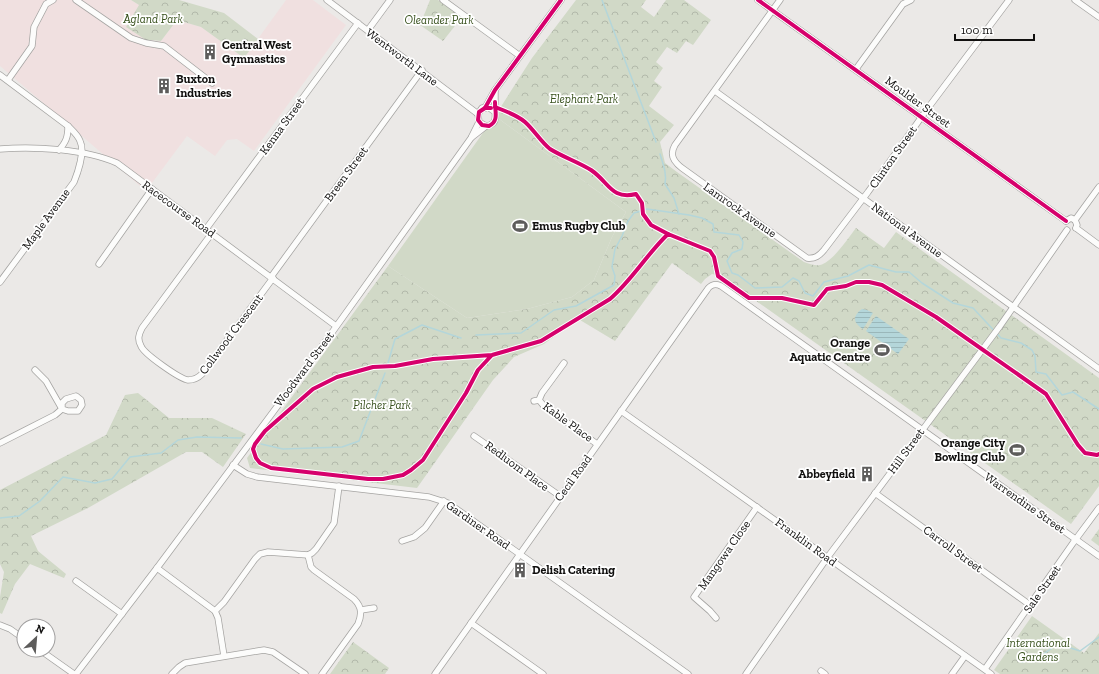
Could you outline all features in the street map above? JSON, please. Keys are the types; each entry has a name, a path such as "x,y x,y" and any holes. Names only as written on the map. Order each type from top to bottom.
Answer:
{"street":[{"path":"8,80 32,46 34,27 46,4 53,0"},
{"path":"76,0 131,38 146,43 164,46 212,83"},
{"name":"Wentworth Lane","path":"326,0 422,70 478,114"},
{"path":"368,30 390,0"},
{"path":"443,0 520,56"},
{"path":"485,108 495,90 561,0"},
{"name":"Moulder Street","path":"758,0 1066,221"},
{"path":"715,91 780,0"},
{"path":"856,69 903,4 911,0"},
{"name":"Clinton Street","path":"864,198 1009,0"},
{"path":"1075,0 1099,17"},
{"name":"Kenna Street","path":"206,229 358,23"},
{"name":"Breen Street","path":"272,278 422,70"},
{"path":"0,75 68,126 81,142 81,153"},
{"path":"495,90 496,116 495,121 491,125 486,126 479,122 478,114 480,110 491,108 495,112"},
{"name":"National Avenue","path":"715,91 1099,369"},
{"name":"Lamrock Avenue","path":"715,91 673,148 672,158 676,164 807,258 812,259 820,255 864,198"},
{"name":"Woodward Street","path":"75,674 157,568 336,326 471,138 479,122"},
{"path":"60,150 66,142 68,126"},
{"name":"Woodward Street","path":"471,138 486,126"},
{"name":"Racecourse Road","path":"0,149 60,150 97,155 116,163 152,188 336,326"},
{"name":"Maple Avenue","path":"0,282 74,182 78,174 81,153"},
{"path":"1075,220 1099,187"},
{"path":"99,264 152,188"},
{"path":"1075,220 1071,218 1066,221 1065,227 1067,230 1071,231 1076,228"},
{"path":"1075,220 1077,225 1076,228"},
{"path":"1076,228 1099,245"},
{"name":"Hill Street","path":"746,674 827,558 998,329 1067,230"},
{"name":"Collwood Crescent","path":"212,234 139,334 139,342 143,349 180,378 188,380 197,378 202,374 272,278"},
{"name":"Cecil Road","path":"434,674 707,290 710,286 715,284"},
{"name":"Warrendine Street","path":"715,284 721,286 1099,556"},
{"name":"Kable Place","path":"564,362 537,401 597,444"},
{"path":"0,443 55,415 62,409 47,384 35,370"},
{"name":"Franklin Road","path":"621,411 991,674"},
{"name":"Redluom Place","path":"474,436 560,496"},
{"name":"Gardiner Road","path":"233,465 247,474 257,477 429,497 444,501 688,674"},
{"path":"215,611 224,602 260,554 268,552 308,555 316,549 334,523 339,486"},
{"name":"Carroll Street","path":"875,493 1030,605"},
{"path":"402,541 414,537 425,528 444,501"},
{"name":"Mangowa Close","path":"716,618 710,610 694,597 757,507"},
{"name":"Sale Street","path":"985,669 1099,508"},
{"path":"308,555 311,567 354,599 359,604 361,610 358,624 322,674"},
{"path":"157,568 215,611 218,618 224,656"},
{"path":"76,581 122,614"},
{"path":"361,610 374,608"},
{"path":"472,622 543,674"},
{"path":"0,624 16,633"},
{"path":"172,674 178,667 185,663 268,650 277,654 305,674"},
{"path":"952,674 966,656"},
{"path":"52,658 75,674"}],"shaded area":[{"path":"0,0 131,0 139,5 146,40 161,41 177,20 201,27 244,58 286,0 313,0 346,25 254,151 237,139 227,140 215,156 187,136 146,191 0,66"}],"green space":[{"name":"Agland Park","path":"131,0 179,0 224,13 258,39 244,58 201,27 177,20 161,41 146,40 126,27 139,5"},
{"name":"Oleander Park","path":"430,0 438,0 462,17 443,41 420,25"},
{"path":"576,0 646,0 641,7 654,17 666,0 684,0 711,20 693,45 686,41 677,53 667,47 656,62 663,68 654,81 662,87 649,106 674,125 660,142 665,163 677,172 804,262 810,264 820,265 825,263 835,255 856,228 884,248 896,232 1099,378 1099,486 1071,524 721,276 712,274 701,284 672,263 615,341 580,320 544,344 514,357 493,380 417,488 250,468 247,458 388,266 467,318 527,309 572,297 594,280 612,237 626,212 495,116 532,58"},
{"path":"495,116 626,212 612,237 594,280 572,297 527,309 467,318 388,266"},
{"path":"138,393 169,418 212,418 246,434 223,467 202,452 186,452 88,508 31,536 38,551 66,574 64,578 30,564 15,584 2,614 0,613 0,597 4,572 0,564 0,490 106,435 125,395"},
{"path":"1099,529 1099,546 1091,540"},
{"name":"International Gardens","path":"1032,616 1084,653 1099,633 1099,674 1000,674 994,670"},
{"path":"353,642 389,668 385,674 330,674"}],"water":[{"path":"862,309 873,313 863,329 857,324 855,319 857,314"},
{"path":"876,316 909,339 898,354 866,331"}],"waterway":[{"path":"602,0 656,142"},
{"path":"660,154 665,172 665,184 674,198 679,214"},
{"path":"476,335 521,333 554,310 576,306 614,285 615,276 612,267 615,249 628,221 634,213 647,209 702,218 713,224 714,232 739,235 743,242 742,249 732,253 727,261 732,273 738,275 755,288 782,287 793,278 799,281 805,293 813,296 824,282 848,276 869,265 896,272 909,272 922,283 953,303 973,308 1001,338 1021,343 1032,350 1035,356 1036,372 1046,374 1062,395 1073,392 1099,409"},
{"path":"388,363 395,339 422,325 461,338"},
{"path":"261,444 283,449 342,447 359,441 385,373"},
{"path":"0,518 19,516 40,501 63,477 95,483 112,479 130,457 161,453 178,440 197,437 241,438"},
{"path":"1022,662 1042,655 1058,644 1080,651 1099,637"}],"cycle path":[{"path":"485,108 495,90 561,0"},
{"path":"758,0 1066,221"},
{"path":"491,108 485,108 479,112 478,120 482,125 489,126 494,122 496,116 495,102"},
{"path":"495,107 511,113 522,120 550,149 591,170 611,189 621,194 636,194 642,203 643,214 651,225 668,234"},
{"path":"492,355 478,370 466,393 423,460 403,475 383,479 368,479 271,468 260,463 256,458 253,449 265,431 313,389 337,377 373,367 395,366 433,359 492,355 541,341 610,299 618,292 668,234 710,251 714,257 718,276 749,298 782,298 814,305 827,289 846,286 856,282 869,282 882,285 936,317 1046,394 1078,445 1085,453 1099,454"}],"place":[{"name":"Central West Gymnastics","path":"210,52"},
{"name":"Buxton Industries","path":"164,86"},
{"name":"Emus Rugby Club","path":"520,226"},
{"name":"Orange Aquatic Centre","path":"882,350"},
{"name":"Orange City Bowling Club","path":"1017,450"},
{"name":"Abbeyfield","path":"867,474"},
{"name":"Delish Catering","path":"520,570"}],"park label":[{"name":"Elephant Park","path":"584,99"},
{"name":"Pilcher Park","path":"382,405"}]}
